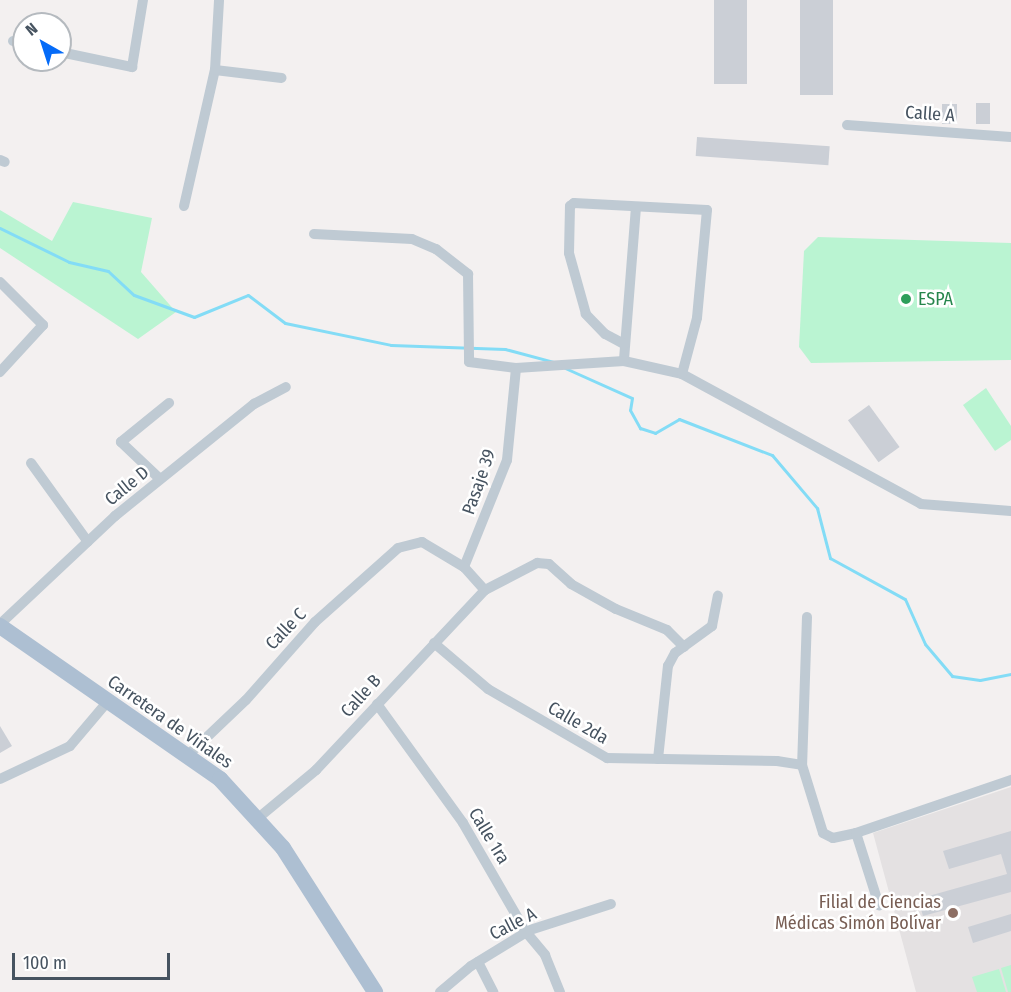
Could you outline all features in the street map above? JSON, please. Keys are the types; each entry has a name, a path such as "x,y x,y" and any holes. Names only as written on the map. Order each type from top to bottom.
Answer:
{"main road":[{"name":"Carretera de Viñales","path":"0,625 220,779 283,848 375,992"}],"street":[{"path":"72,54 132,67 143,0"},
{"path":"184,206 215,70 219,0"},
{"path":"215,70 282,78"},
{"name":"Calle A","path":"847,125 1011,137"},
{"path":"624,344 605,334 586,314 568,253 570,207 573,203 706,210 697,318 682,374"},
{"path":"624,361 636,207"},
{"path":"315,234 412,239 436,249 468,274 469,362 516,368 624,361 682,374 921,504 1011,511"},
{"path":"0,282 42,321 42,329 0,372"},
{"name":"Pasaje 39","path":"464,567 507,460 516,368"},
{"name":"Calle D","path":"0,625 88,542 160,479 254,404 286,387"},
{"path":"160,479 121,442 169,403"},
{"path":"31,463 88,542"},
{"name":"Calle C","path":"187,756 355,585 398,548 422,542 464,567"},
{"name":"Calle B","path":"257,819 316,770 485,590 537,563 549,564 571,584 616,609 667,630 684,646"},
{"path":"464,567 485,590"},
{"path":"658,759 668,666 684,646 712,626 718,596"},
{"path":"807,617 802,765 823,833 833,838 856,833 1011,780"},
{"name":"Calle 2da","path":"434,643 488,689 607,758 802,765"},
{"path":"2,775 70,746 108,701"},
{"name":"Calle 1ra","path":"376,704 458,814 526,933 545,955 561,992"},
{"path":"856,833 879,905"},
{"name":"Calle A","path":"441,992 478,962 526,933 611,904"},
{"path":"478,962 493,992"}],"shaded area":[{"name":"Filial de Ciencias Médicas Simón Bolívar","path":"1011,787 1011,992 916,992 873,833"}],"green space":[{"path":"73,202 152,218 141,272 176,312 138,339 0,248 0,210 52,241"},
{"name":"ESPA","path":"818,237 1011,243 1011,360 811,363 799,347 804,251"},
{"path":"986,388 1011,426 1011,440 995,451 963,405"},
{"path":"1011,965 1011,992 1008,992 1001,968"},
{"path":"999,969 1006,992 977,992 972,977"}],"building":[{"path":"714,0 747,0 747,84 714,84"},
{"path":"800,0 833,0 833,95 800,95"},
{"path":"976,103 990,103 990,124 976,124"},
{"path":"942,104 957,104 957,124 942,124"},
{"path":"697,137 830,146 828,165 696,156"},
{"path":"869,405 900,447 879,462 848,420"},
{"path":"0,726 12,746 0,753"},
{"path":"1011,831 1011,892 923,916 918,899 1007,874 1001,854 949,869 943,851"},
{"path":"1011,914 1011,931 973,943 968,927"}],"waterway":[{"path":"0,228 69,262 108,271 134,295 194,317 248,295 285,323 391,345 505,349 554,362"},
{"path":"565,368 632,398 630,410 640,428 655,433 679,419 772,455 817,508 830,558 905,599 925,644 952,676 980,680 1011,674"}],"place":[{"name":"ESPA","path":"906,299"},
{"name":"Filial de Ciencias Médicas Simón Bolívar","path":"953,913"}]}
